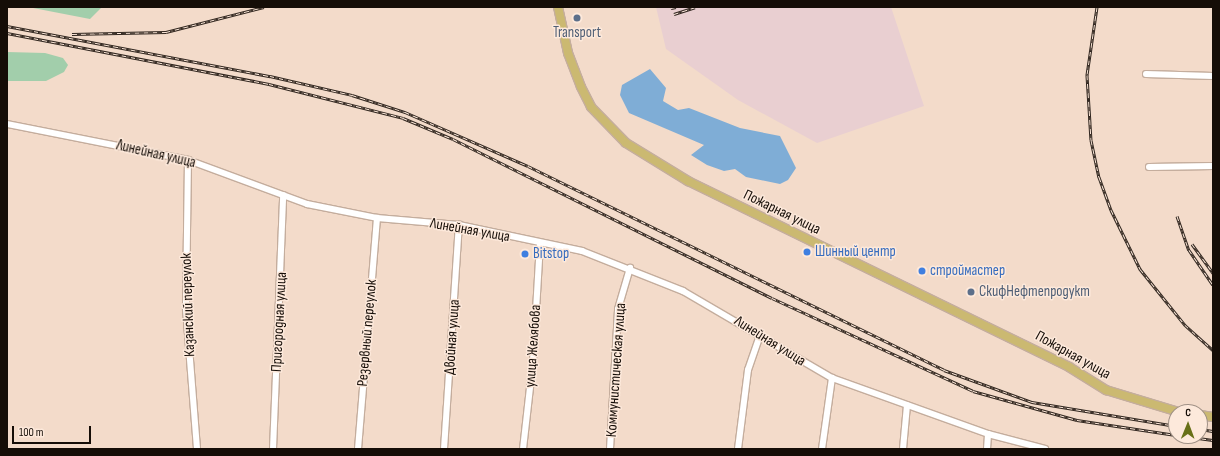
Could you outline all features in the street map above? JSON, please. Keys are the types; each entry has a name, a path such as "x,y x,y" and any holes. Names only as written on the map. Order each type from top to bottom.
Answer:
{"main road":[{"name":"Пожарная улица","path":"558,7 568,53 581,88 591,107 626,143 688,181 1069,367 1106,390 1168,409"}],"street":[{"path":"1146,74 1213,76"},
{"name":"Линейная улица","path":"7,124 188,160 307,204 377,218 459,225 582,251 630,268 725,313 759,338 832,378 988,434 1045,449"},
{"name":"Казанский переулок","path":"188,160 186,309 197,449"},
{"path":"1149,167 1213,166"},
{"name":"Пригородная улица","path":"273,449 283,195"},
{"name":"Резервный переулок","path":"358,449 377,218"},
{"name":"Двойная улица","path":"444,449 459,225"},
{"name":"улица Желябова","path":"524,449 533,361 540,243"},
{"name":"Коммунистическая улица","path":"610,449 618,309 630,268"},
{"path":"738,449 748,370 759,338"},
{"path":"822,449 832,378"},
{"path":"903,449 907,405"},
{"path":"987,449 988,434"}],"shaded area":[{"path":"656,7 891,7 924,106 817,143 738,100 666,49"}],"green space":[{"path":"28,7 102,7 90,19"},
{"path":"7,52 45,53 63,58 68,65 64,72 46,81 7,81"}],"water":[{"path":"650,69 666,88 663,101 678,110 689,108 740,128 780,136 796,168 788,180 780,184 746,177 735,169 724,171 707,165 691,155 704,145 629,113 620,95 622,85"}],"railway":[{"path":"72,34 166,32 264,7"},
{"path":"671,8 676,7"},
{"path":"674,14 695,7"},
{"path":"1097,7 1087,75 1091,140 1099,177 1111,210 1140,269 1185,325 1213,350"},
{"path":"7,26 270,76 352,95 405,112 528,166 944,370 1032,402 1168,425"},
{"path":"7,33 269,84 403,118 453,139 772,298 973,391 1077,420 1168,434"},
{"path":"1177,216 1189,250 1213,285"},
{"path":"1192,244 1213,273"},
{"path":"1208,430 1213,431"},
{"path":"1208,439 1213,440"}],"place":[{"name":"Transport","path":"577,18"},
{"name":"Шинный центр","path":"807,252"},
{"name":"Bitstop","path":"525,254"},
{"name":"строймастер","path":"922,271"},
{"name":"СкифНефтепродукт","path":"971,292"}]}
